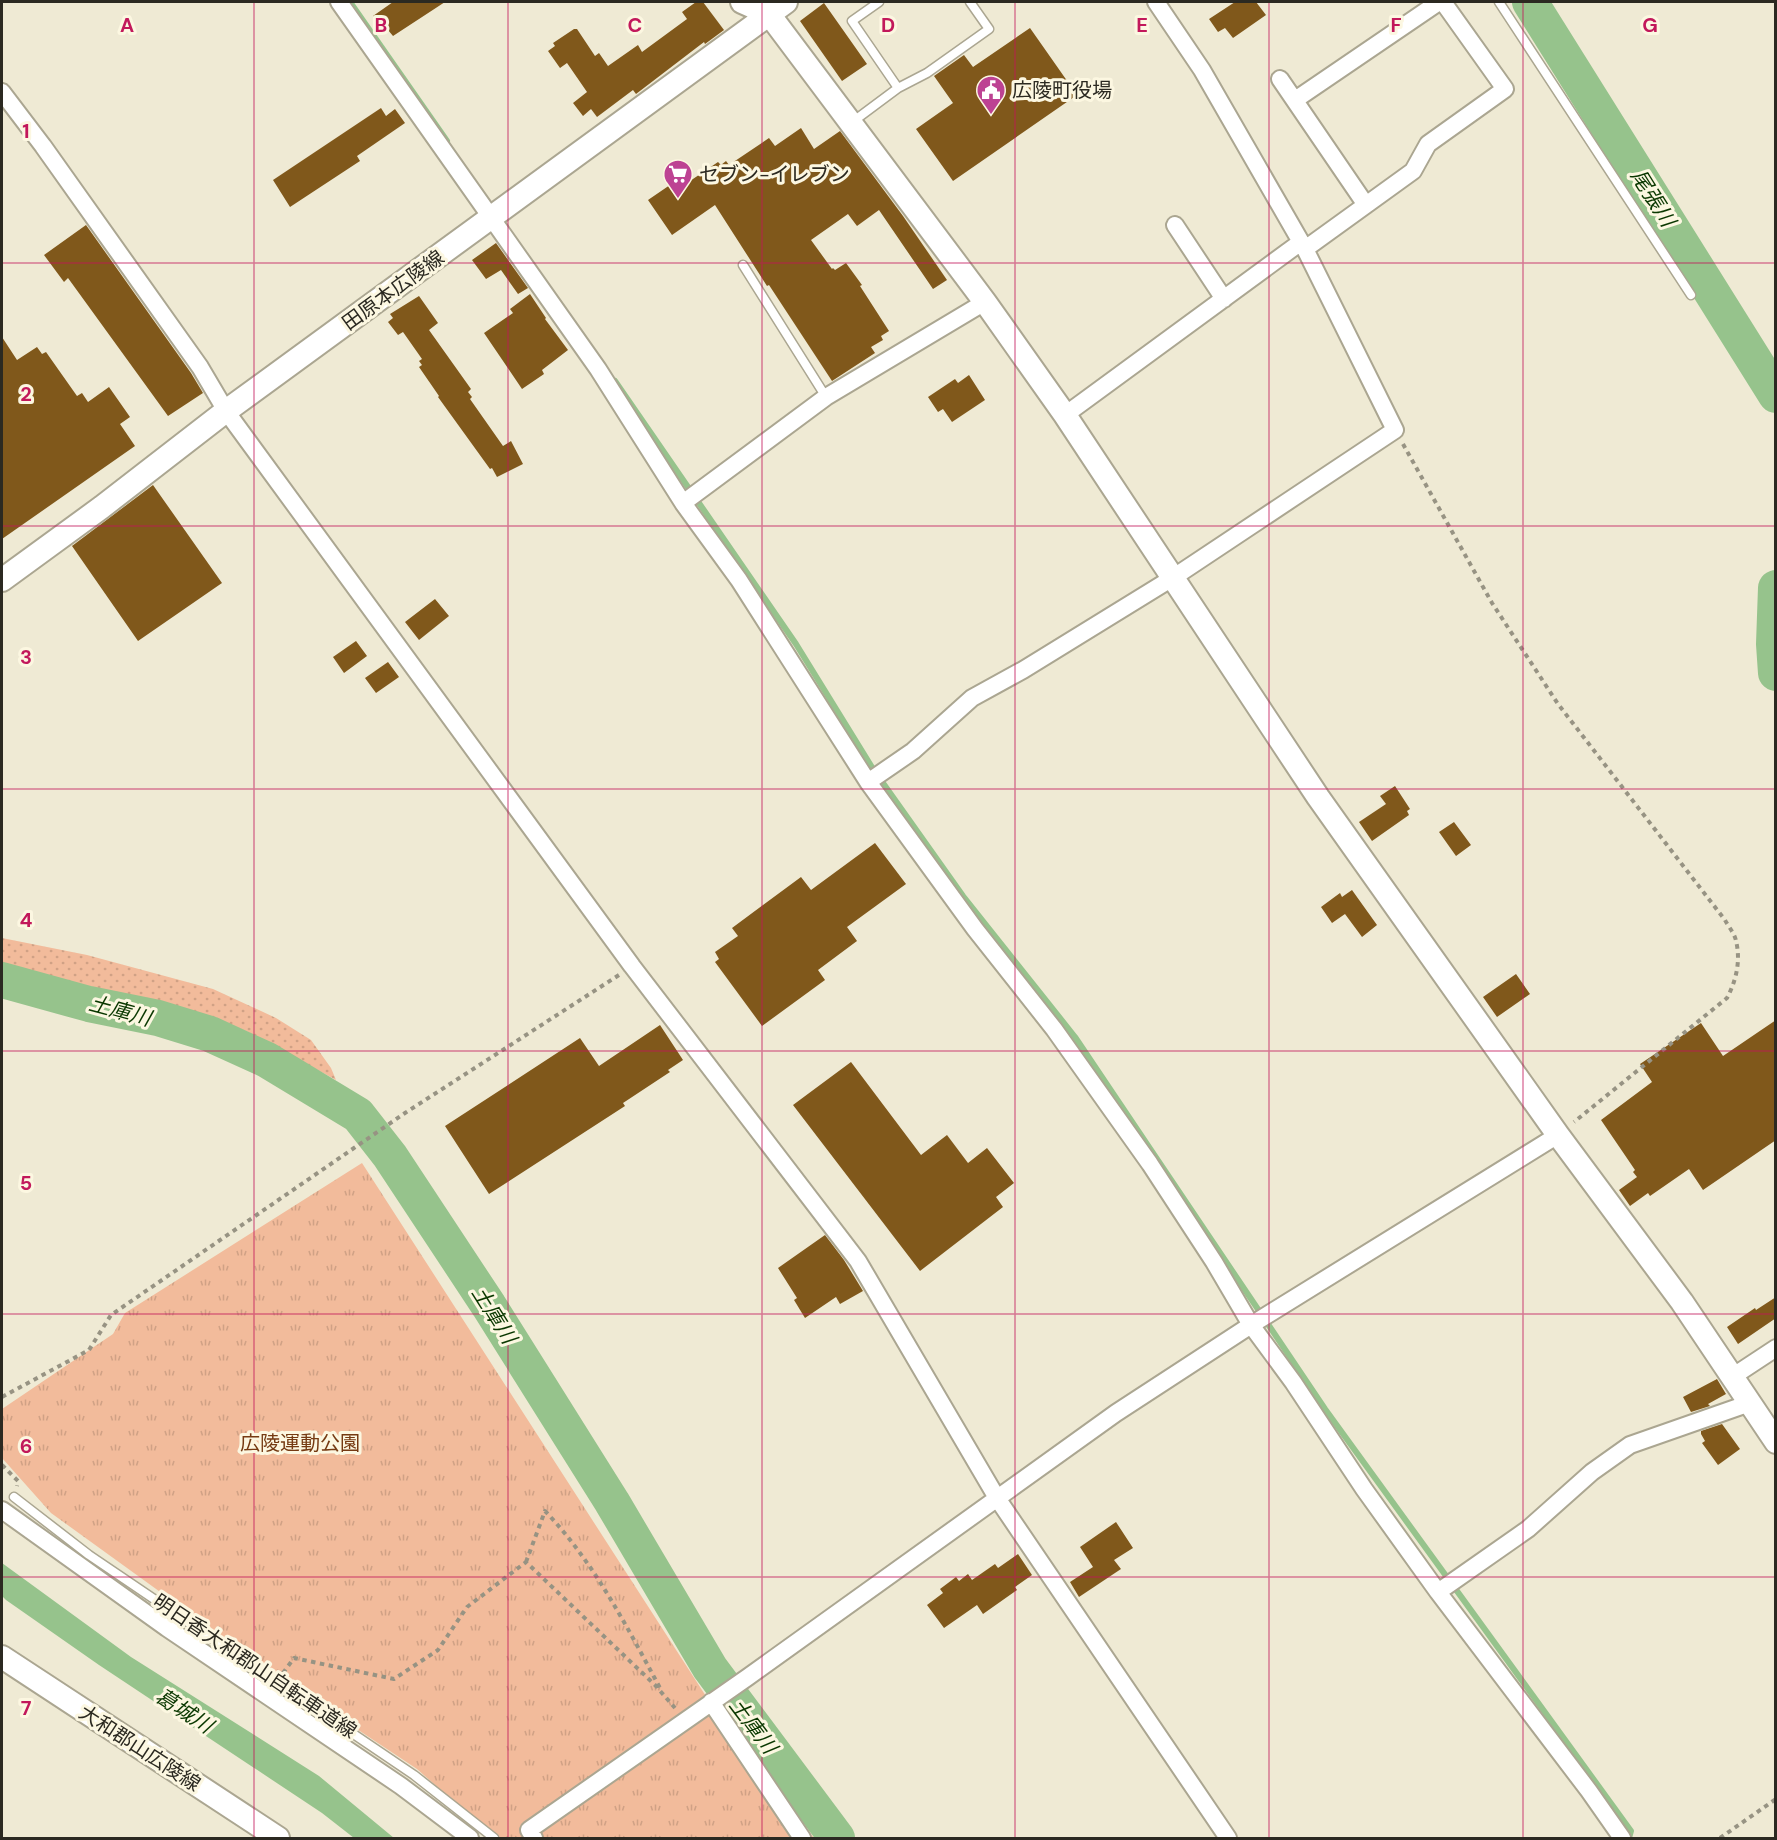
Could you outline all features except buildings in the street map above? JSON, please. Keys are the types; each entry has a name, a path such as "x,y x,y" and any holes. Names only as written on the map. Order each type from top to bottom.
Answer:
{"street":[{"path":"339,2 598,369 683,503 739,580 868,782 975,929 1054,1029 1136,1145 1214,1262 1251,1325 1293,1382 1364,1489 1621,1837"},
{"path":"742,2 773,6 851,123 985,302 1065,415 1324,805 1558,1136 1682,1302 1776,1442"},
{"path":"868,782 913,751 972,698 1033,664 1174,577 1395,430 1303,245 1202,70 1156,2"},
{"path":"1065,415 1224,299 1413,171 1428,144 1505,89 1441,2 1294,100"},
{"name":"田原本広陵線","path":"2,580 773,6"},
{"path":"1280,79 1366,205"},
{"path":"2,92 200,367 226,411 632,966 858,1261 997,1498 1228,1839"},
{"path":"1175,225 1224,299"},
{"path":"683,503 826,397 985,302"},
{"path":"534,1839 529,1830 748,1677 1116,1413 1251,1325 1558,1136"},
{"path":"1732,1377 1776,1348"},
{"path":"1438,1592 1528,1529 1592,1472 1630,1445 1750,1403"},
{"path":"2,1510 167,1628 401,1786 470,1839"},
{"name":"大和郡山広陵線","path":"2,1658 278,1839"},
{"path":"711,1702 802,1839"}],"lane":[{"path":"879,2 852,21 898,88"},
{"path":"851,123 898,88 927,73 989,29 970,2"},
{"path":"1499,2 1691,295"},
{"path":"743,265 826,397"},
{"name":"明日香大和郡山自転車道線","path":"14,1497 89,1555 414,1775 494,1839"}],"path":[{"path":"1395,430 1492,603 1558,704 1725,920 1736,940 1738,967 1733,987 1727,998 1558,1136"},
{"path":"2,1398 89,1350 111,1315 405,1113 632,966"},
{"path":"2,1465 18,1481 14,1497"},
{"path":"294,1658 394,1679 438,1650 467,1607 526,1562 545,1511 569,1536 622,1618 665,1697"},
{"path":"526,1562 655,1685 685,1720"},
{"path":"1720,1839 1776,1799"}],"green space":[{"path":"2,938 87,955 213,989 276,1018 311,1040 331,1068 336,1080 248,1032 215,1018 2,964"},
{"name":"広陵運動公園","path":"362,1163 711,1704 814,1838 495,1838 417,1769 268,1670 51,1513 2,1458 2,1409 113,1334 125,1313"}],"water":[{"name":"葛城川","path":"2,1563 131,1657 319,1776 394,1838 354,1838 322,1813 99,1665 6,1600 2,1596"}],"waterway":[{"path":"350,2 447,141"},
{"name":"尾張川","path":"1530,2 1776,395"},
{"path":"615,381 796,644 873,769 963,896 1075,1037 1325,1409 1631,1831 1629,1838"},
{"name":"尾張川","path":"1776,588 1774,644 1776,673"},
{"name":"土庫川","path":"2,980 89,1004 158,1018 210,1034 267,1060 358,1115 390,1156 489,1306 612,1502 710,1668 837,1838"}],"place":[{"name":"広陵町役場","path":"991,116"},
{"name":"セブン-イレブン","path":"678,200"}]}
